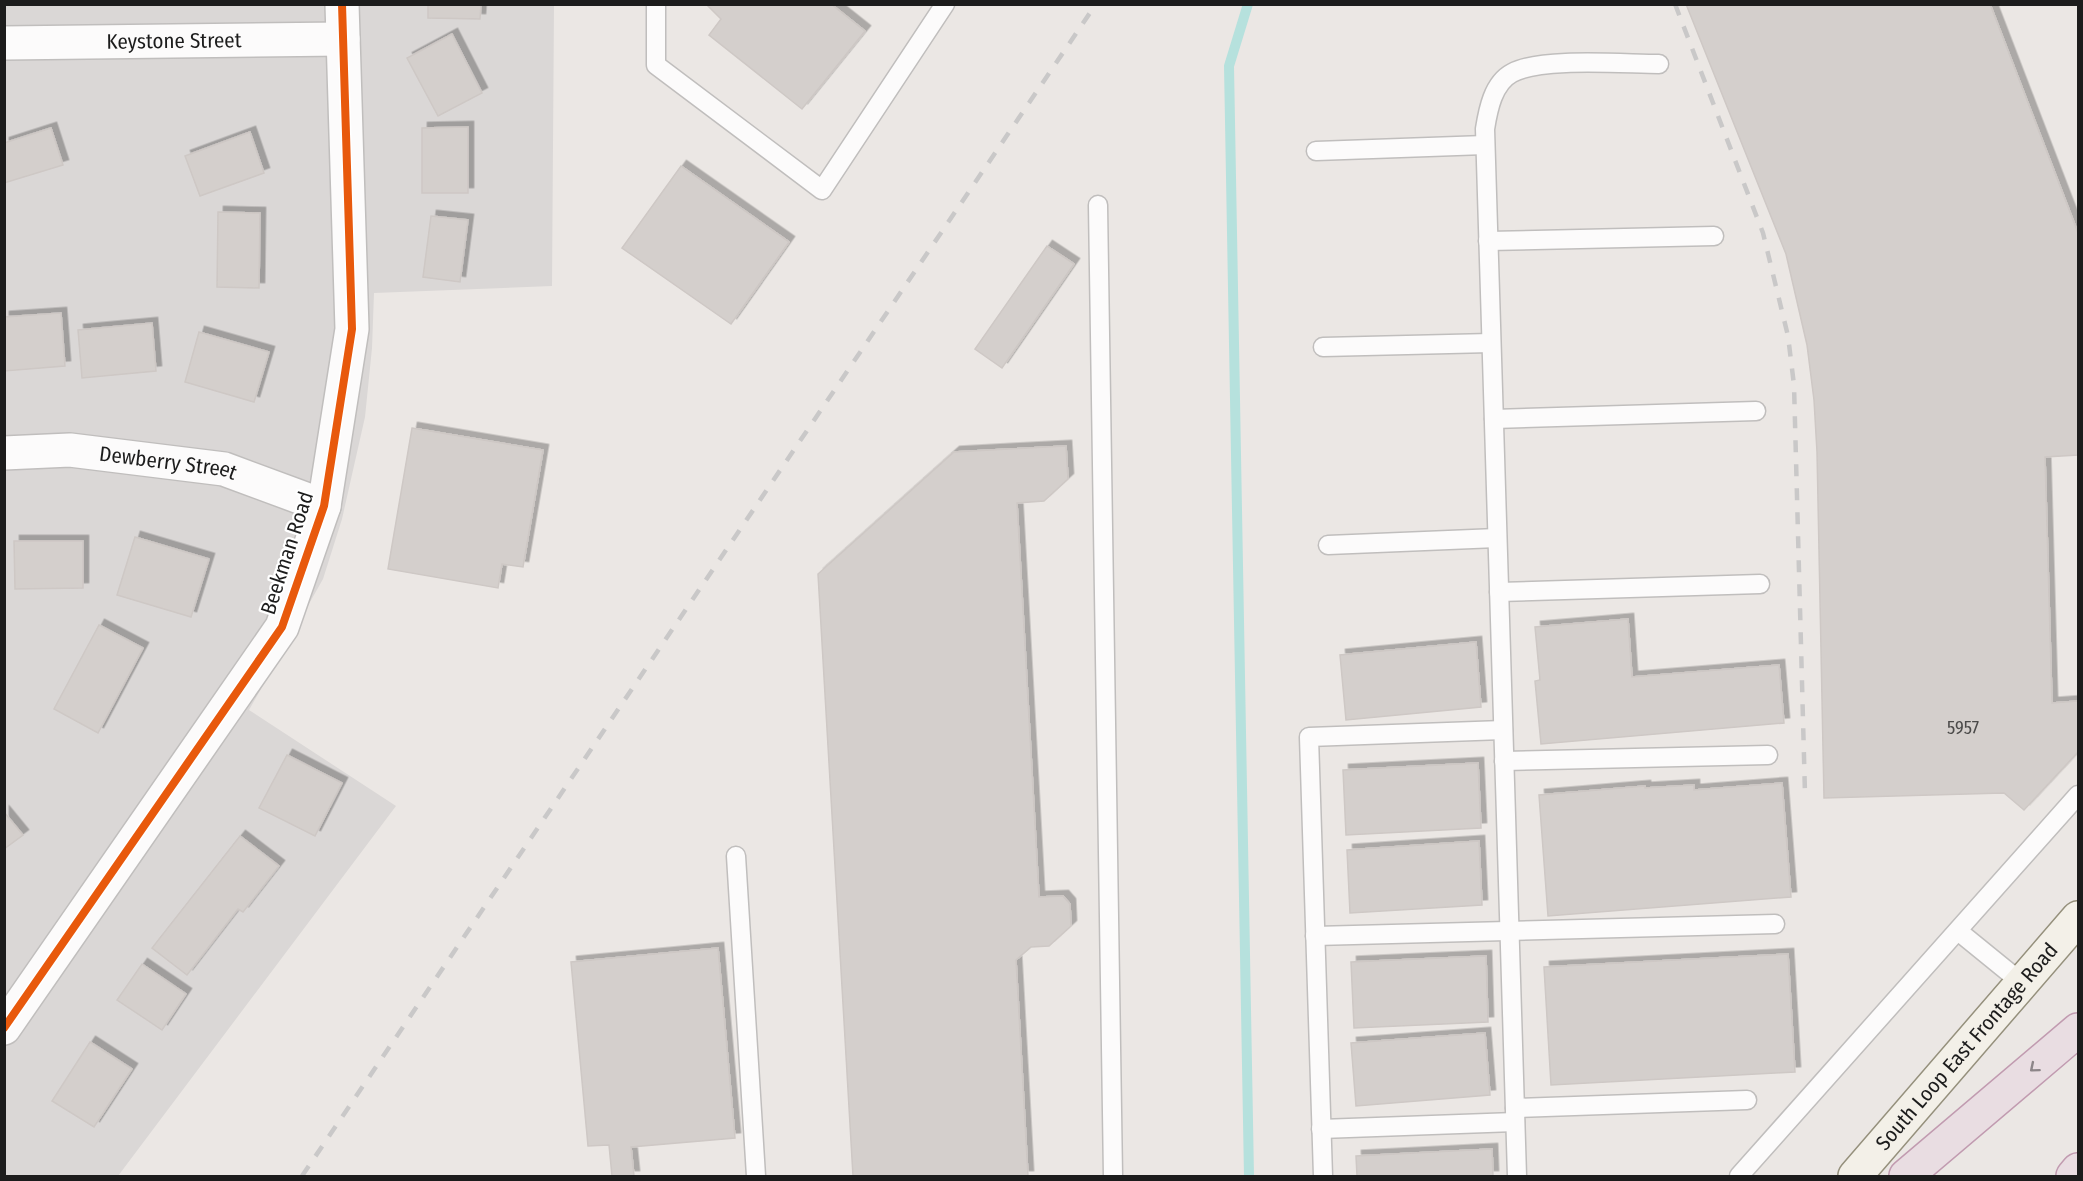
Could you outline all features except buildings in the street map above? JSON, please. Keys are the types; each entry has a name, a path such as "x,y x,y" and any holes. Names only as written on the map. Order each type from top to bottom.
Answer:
{"highway":[{"path":"1906,1176 2079,1030"},
{"path":"2073,1176 2079,1170"}],"main road":[{"name":"South Loop East Frontage Road","path":"1855,1176 2079,918"}],"street":[{"name":"Beekman Road","path":"4,1029 282,627 324,506 351,329 342,4"},
{"name":"Keystone Street","path":"4,43 343,39"},
{"name":"Dewberry Street","path":"4,453 70,450 224,469 324,506"}],"lane":[{"path":"656,4 656,65 822,190 945,4"},
{"path":"1517,1176 1485,145 1490,99 1511,73 1545,65 1659,64"},
{"path":"1316,151 1485,145"},
{"path":"1098,205 1113,1176"},
{"path":"1488,241 1714,236"},
{"path":"1323,347 1491,343"},
{"path":"1494,419 1756,411"},
{"path":"1328,545 1497,538"},
{"path":"1499,592 1760,584"},
{"path":"1323,1176 1309,737 1503,730"},
{"path":"1504,761 1768,755"},
{"path":"1739,1176 2079,795"},
{"path":"736,856 756,1176"},
{"path":"1315,936 1775,924"},
{"path":"1958,931 2022,983"},
{"path":"1321,1129 1747,1100"}],"shaded area":[{"path":"5,5 554,5 552,286 374,293 372,348 365,417 342,519 323,579 249,710 396,806 118,1176 5,1176"}],"waterway":[{"path":"1248,4 1229,66 1249,1176"}],"railway":[{"path":"302,1176 1096,4"},
{"path":"1675,4 1763,233 1788,336 1794,385 1805,794"}],"cycle path":[{"path":"4,1028 282,627 324,506 352,329 342,4"}]}
